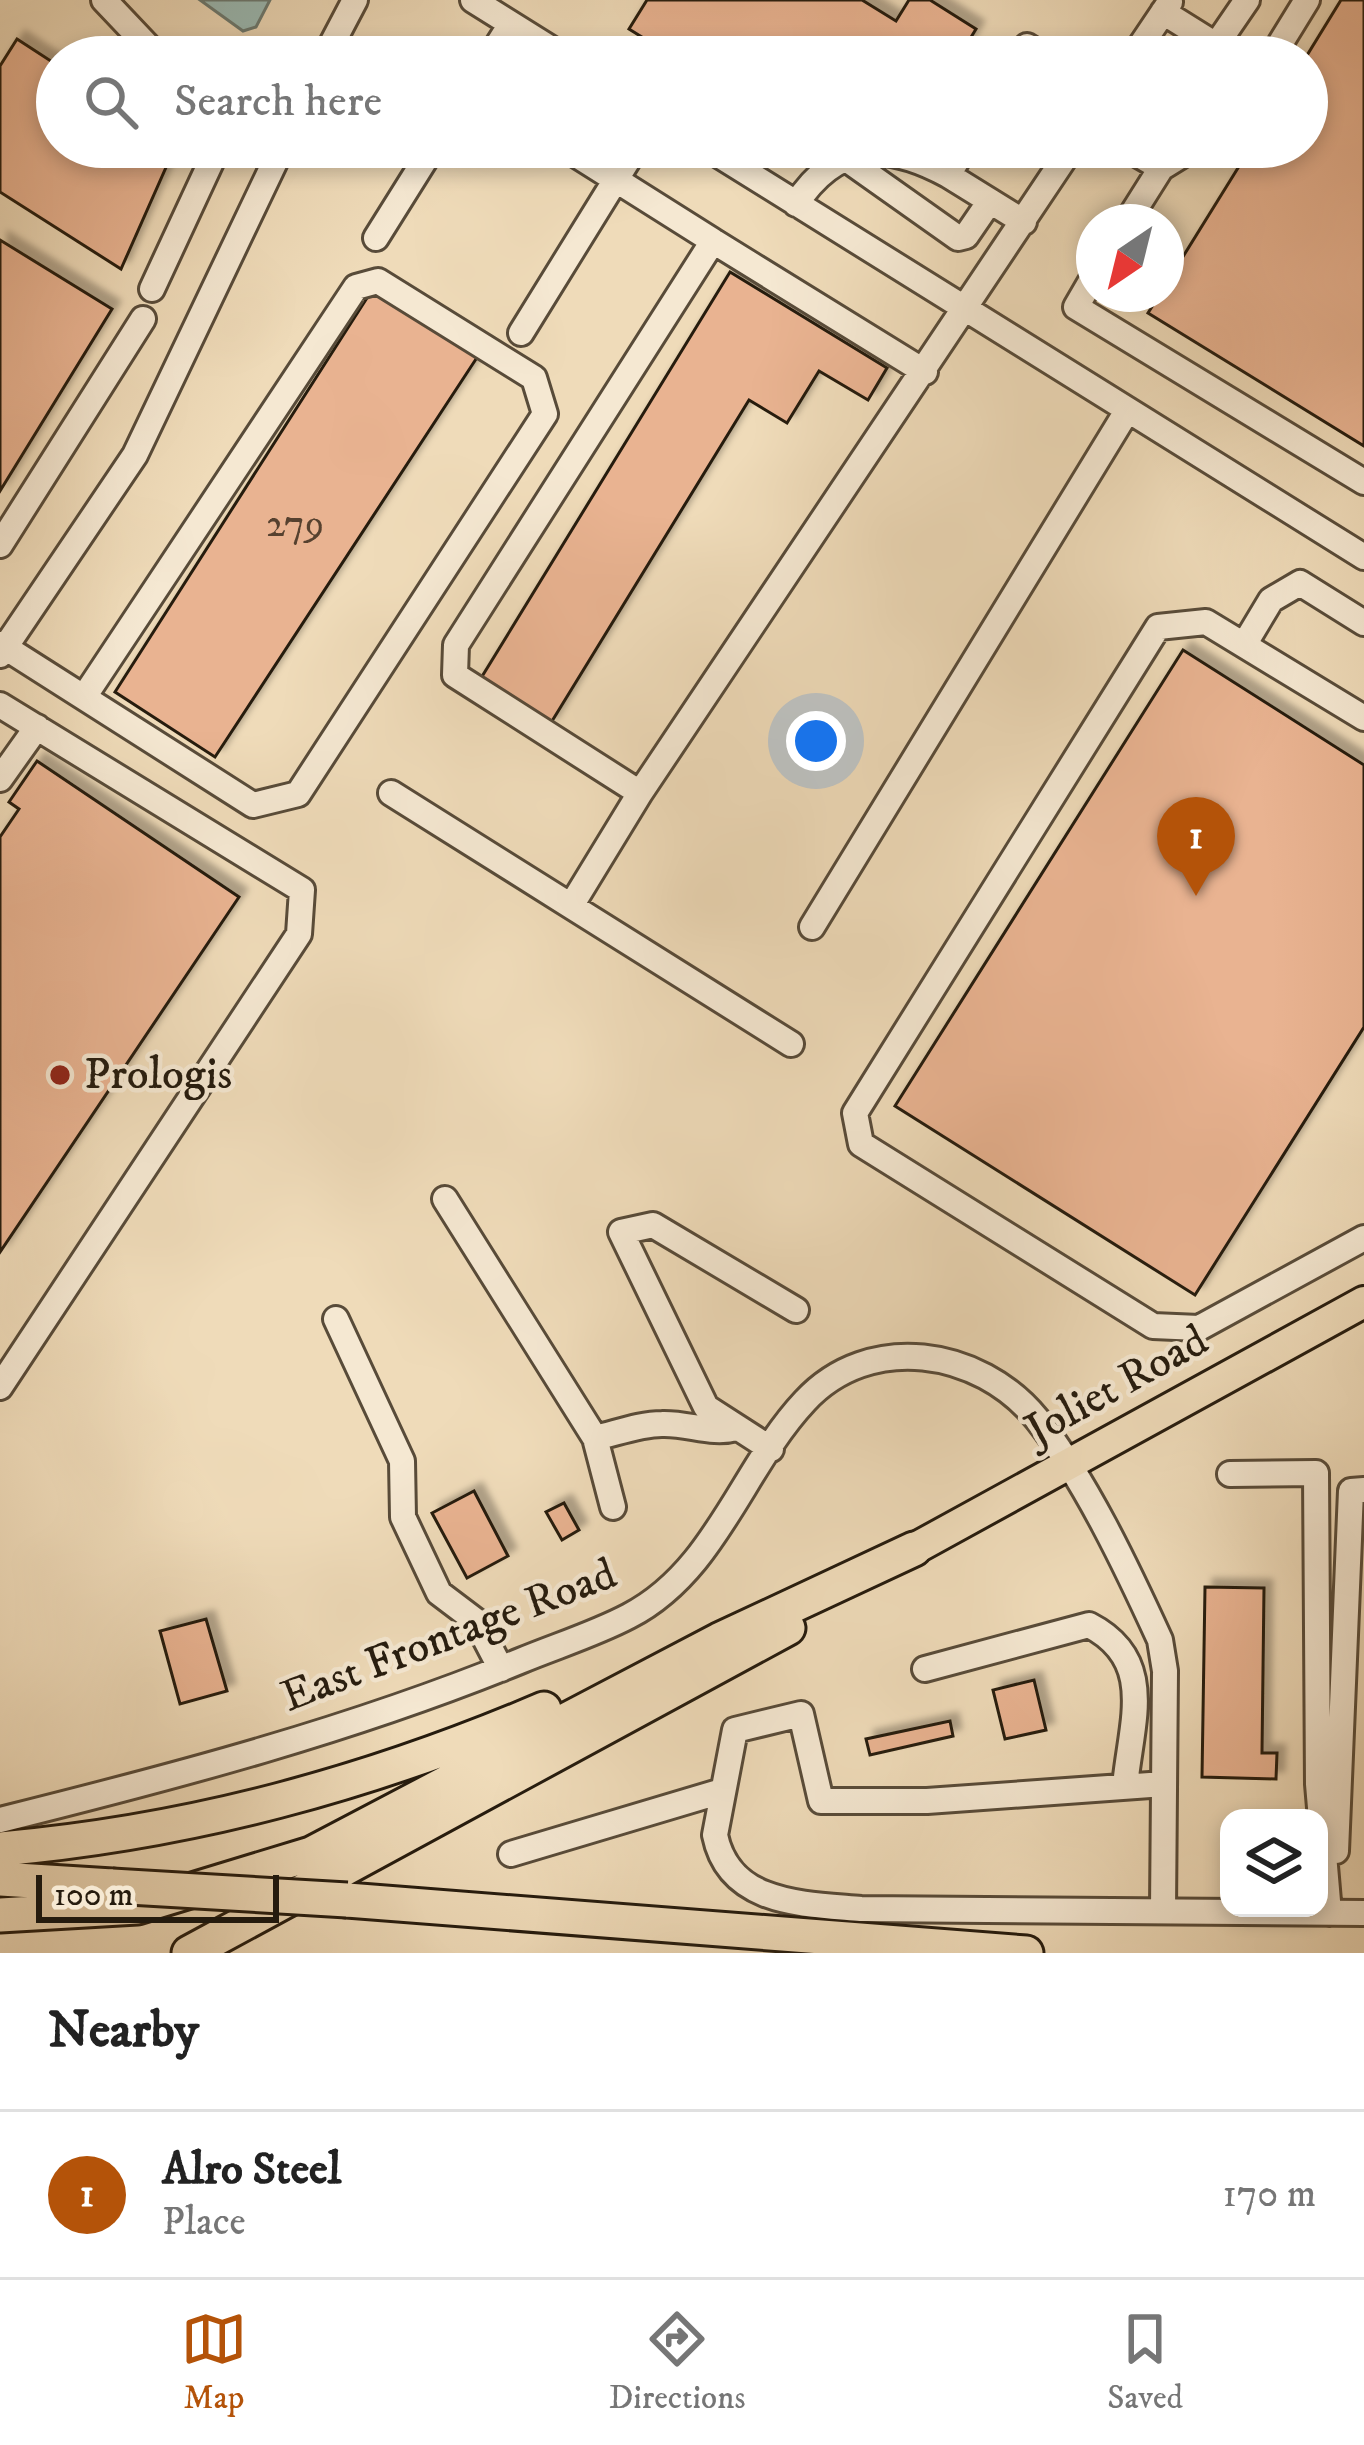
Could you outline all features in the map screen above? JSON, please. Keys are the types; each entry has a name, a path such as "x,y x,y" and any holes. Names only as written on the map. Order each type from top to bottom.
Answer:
{"highway":[{"path":"0,1915 137,1907 311,1854 719,1640 914,1549"},
{"path":"189,1953 735,1661 914,1549"},
{"path":"0,1849 188,1825 343,1785 484,1735 838,1584"},
{"path":"0,1879 347,1900 1026,1953"}],"main road":[{"name":"Joliet Road","path":"914,1549 1364,1303"}],"street":[{"path":"104,0 138,36"},
{"path":"336,36 355,0"},
{"path":"473,0 530,36"},
{"path":"1229,36 1247,0"},
{"path":"1284,36 1307,0"},
{"path":"1147,36 1167,6 1201,36"},
{"path":"503,36 511,24"},
{"path":"152,290 208,168"},
{"path":"84,698 356,287 378,281 534,378 545,414 298,794 253,805 2,648 134,455 272,168"},
{"path":"376,238 420,168"},
{"path":"599,168 925,372"},
{"path":"521,333 622,168"},
{"path":"739,168 1364,557"},
{"path":"796,204 813,178 829,168"},
{"path":"859,168 958,238 966,236 990,201"},
{"path":"932,168 1024,222"},
{"path":"948,175 952,168"},
{"path":"571,906 640,793 1059,168"},
{"path":"1131,204 1140,168"},
{"path":"640,793 471,691 454,676 452,662 456,645 713,241"},
{"path":"1084,312 1364,482"},
{"path":"0,545 143,319"},
{"path":"812,927 1127,411"},
{"path":"1244,645 1270,600 1300,584 1364,622"},
{"path":"1364,718 1206,622 1158,627 855,1113 861,1144 1153,1326 1199,1328 1364,1238"},
{"path":"0,705 302,890 299,934 0,1387"},
{"path":"0,779 37,727"},
{"path":"392,794 791,1044"},
{"path":"445,1199 596,1438 613,1507"},
{"path":"771,1449 706,1407 621,1232 653,1225 796,1310"},
{"path":"336,1319 402,1461 404,1517 440,1593 476,1622 502,1669"},
{"name":"East Frontage Road","path":"0,1820 327,1732 502,1669 630,1616 667,1592 695,1562 804,1402 835,1376 883,1356 919,1355 963,1367 1035,1417 1068,1465 1160,1640 1165,1671 1163,1910"},
{"path":"596,1438 655,1423 688,1424 717,1434 737,1428"},
{"path":"1230,1474 1316,1473 1318,1784 1345,1913"},
{"path":"1345,1913 1336,1868 1351,1490 1364,1490"},
{"path":"925,1669 1089,1624 1112,1637 1132,1664 1135,1682 1125,1786"},
{"path":"1164,1784 927,1801 820,1801 801,1714 735,1730 722,1791 718,1851 739,1881 760,1894 861,1910 1345,1913"},
{"path":"511,1854 722,1791"}],"water":[{"path":"200,0 270,0 256,27 243,31"}],"building":[{"path":"647,0 862,0 896,21 909,0 930,0 976,29 972,36 640,36 629,29"},
{"path":"1341,0 1364,0 1364,446 1148,313 1184,312 1184,255 1238,168 1328,168 1328,36 1319,36"},
{"path":"17,39 36,51 36,168 166,168 121,269 0,192 0,66"},
{"path":"0,240 112,309 0,491"},
{"path":"730,272 887,368 868,400 819,371 787,423 749,400 549,726 478,683"},
{"path":"374,287 478,356 215,757 115,692"},
{"path":"1183,650 1364,765 1364,1027 1195,1295 895,1106"},
{"name":"Prologis","path":"37,761 239,897 0,1252 0,837 19,809 9,802"},
{"path":"474,1491 508,1556 467,1578 432,1513"},
{"path":"564,1503 579,1530 562,1540 546,1512"},
{"path":"1205,1587 1264,1588 1262,1753 1277,1753 1276,1779 1202,1777"},
{"path":"206,1619 227,1691 180,1704 160,1631"},
{"path":"1034,1680 1046,1730 1005,1739 993,1690"},
{"path":"950,1721 953,1736 870,1755 866,1739"}],"place":[{"name":"Alro Steel","path":"1196,896"},
{"name":"Prologis","path":"60,1075"}]}
